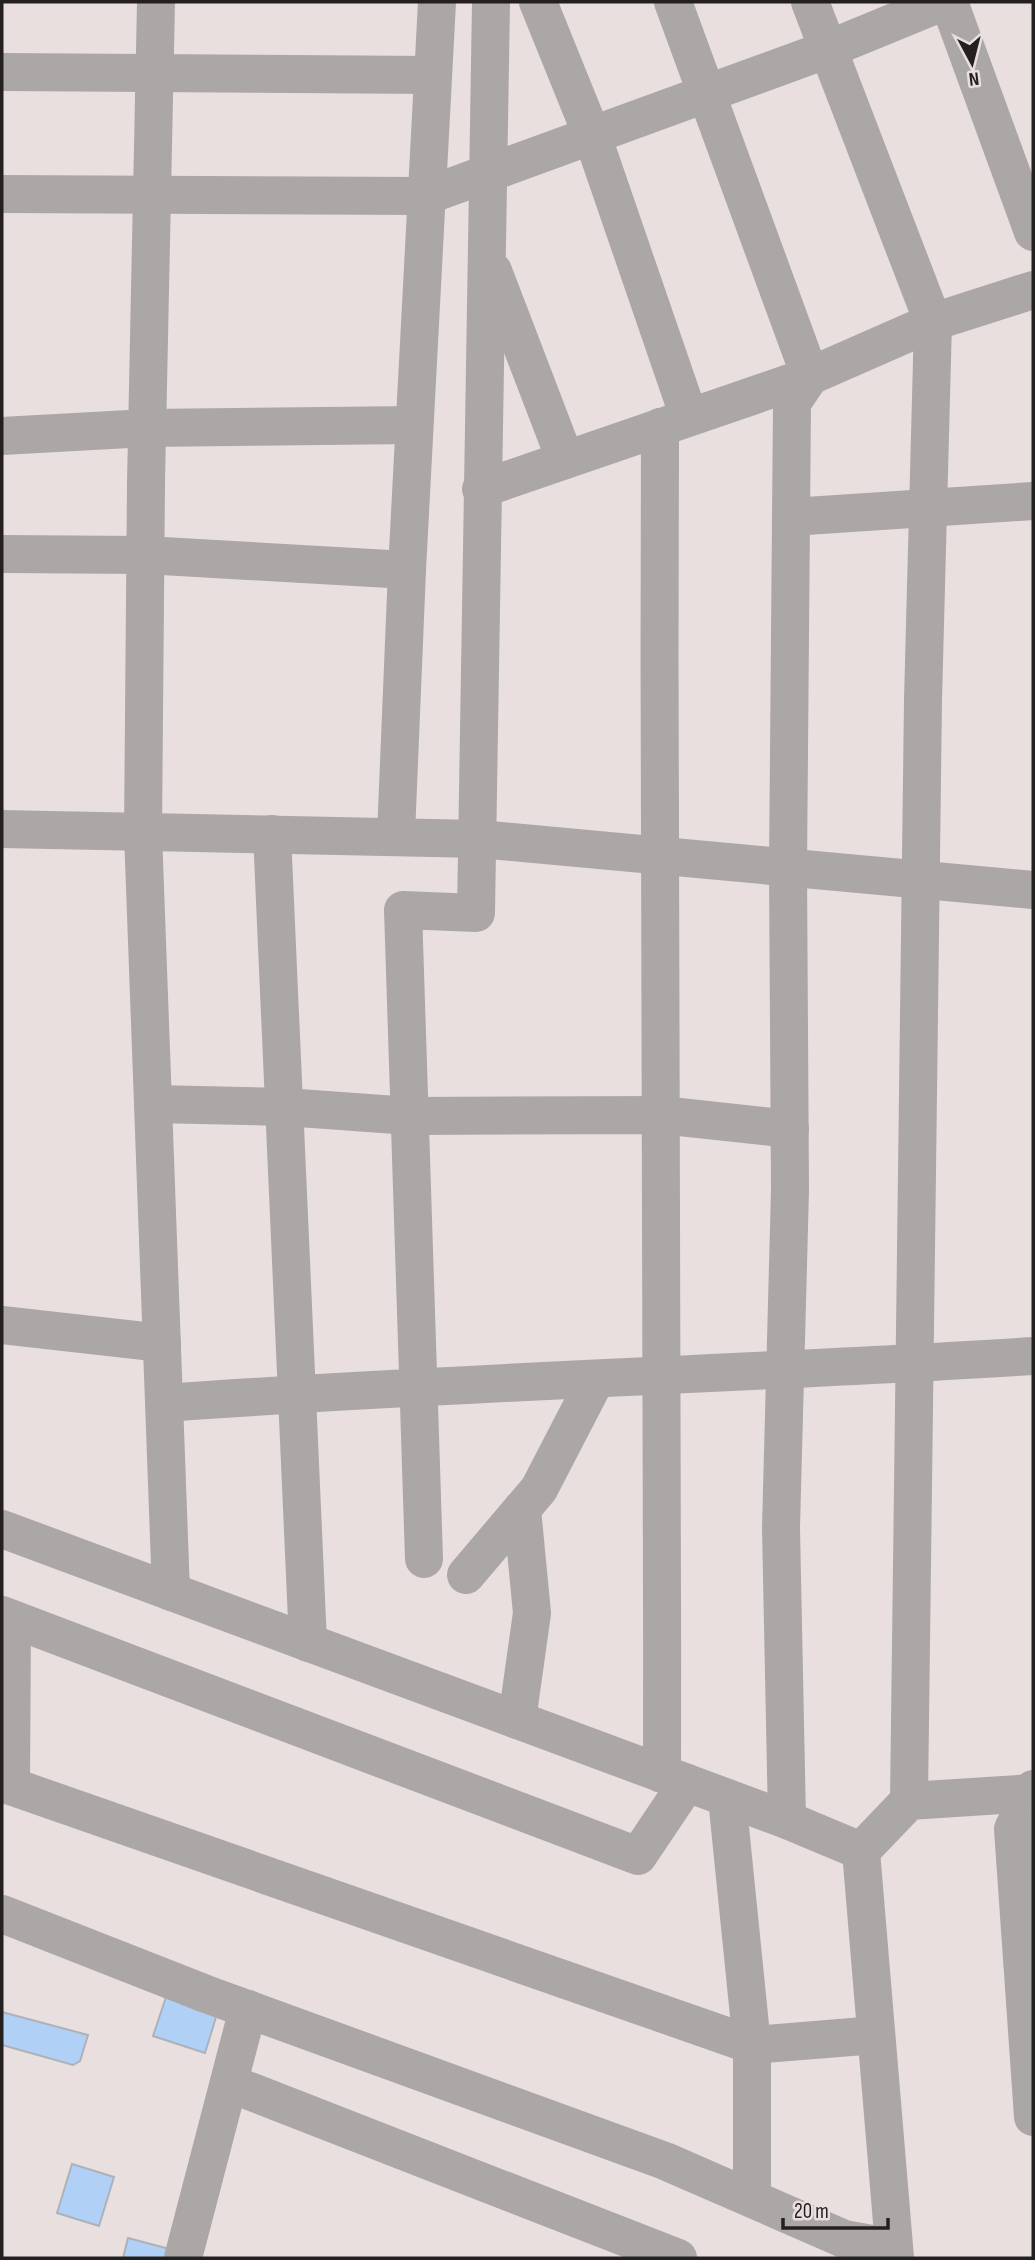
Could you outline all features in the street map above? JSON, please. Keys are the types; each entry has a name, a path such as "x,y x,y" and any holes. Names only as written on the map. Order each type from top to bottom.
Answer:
{"street":[{"path":"156,2 145,555 143,833 171,1592"},
{"path":"396,835 414,425 437,2"},
{"path":"424,1559 402,910 476,913 491,2"},
{"path":"538,2 593,138 675,422 658,855 663,1376 675,1778 638,1856 7,1617 6,1784 752,2045 876,2035"},
{"path":"673,2 810,376"},
{"path":"810,2 826,50 933,322 921,880 909,1801"},
{"path":"2,194 426,196 593,138 826,50 943,2"},
{"path":"949,2 1033,232"},
{"path":"2,72 433,75"},
{"path":"487,256 565,459"},
{"path":"481,489 810,376 933,322 1033,290"},
{"path":"788,1820 782,1528 790,1129 788,867 792,403 810,376"},
{"path":"2,436 147,428 414,425"},
{"path":"791,517 1033,501"},
{"path":"2,554 145,555 407,570"},
{"path":"2,829 396,835 479,839 1033,890"},
{"path":"272,834 308,1643"},
{"path":"153,1104 285,1107 410,1116 661,1115 790,1129"},
{"path":"2,1325 162,1343"},
{"path":"164,1403 298,1393 785,1371 1033,1356"},
{"path":"466,1576 539,1489 596,1379"},
{"path":"517,1720 532,1613 522,1509"},
{"path":"2,1529 788,1820 861,1851"},
{"path":"2,1914 248,2008 471,2088 752,2198 844,2239 895,2253 861,1851 909,1801 1032,1792"},
{"path":"1032,1792 1013,1829 1033,2116"},
{"path":"727,1798 752,2045 752,2198"},
{"path":"183,2258 248,2008"},
{"path":"229,2084 678,2258"}],"building":[{"path":"166,1997 217,2014 205,2053 153,2036"},
{"path":"2,2012 88,2035 80,2061 73,2065 2,2045"},
{"path":"72,2164 114,2177 99,2226 57,2213"},
{"path":"128,2238 177,2251 175,2258 123,2258"}]}
